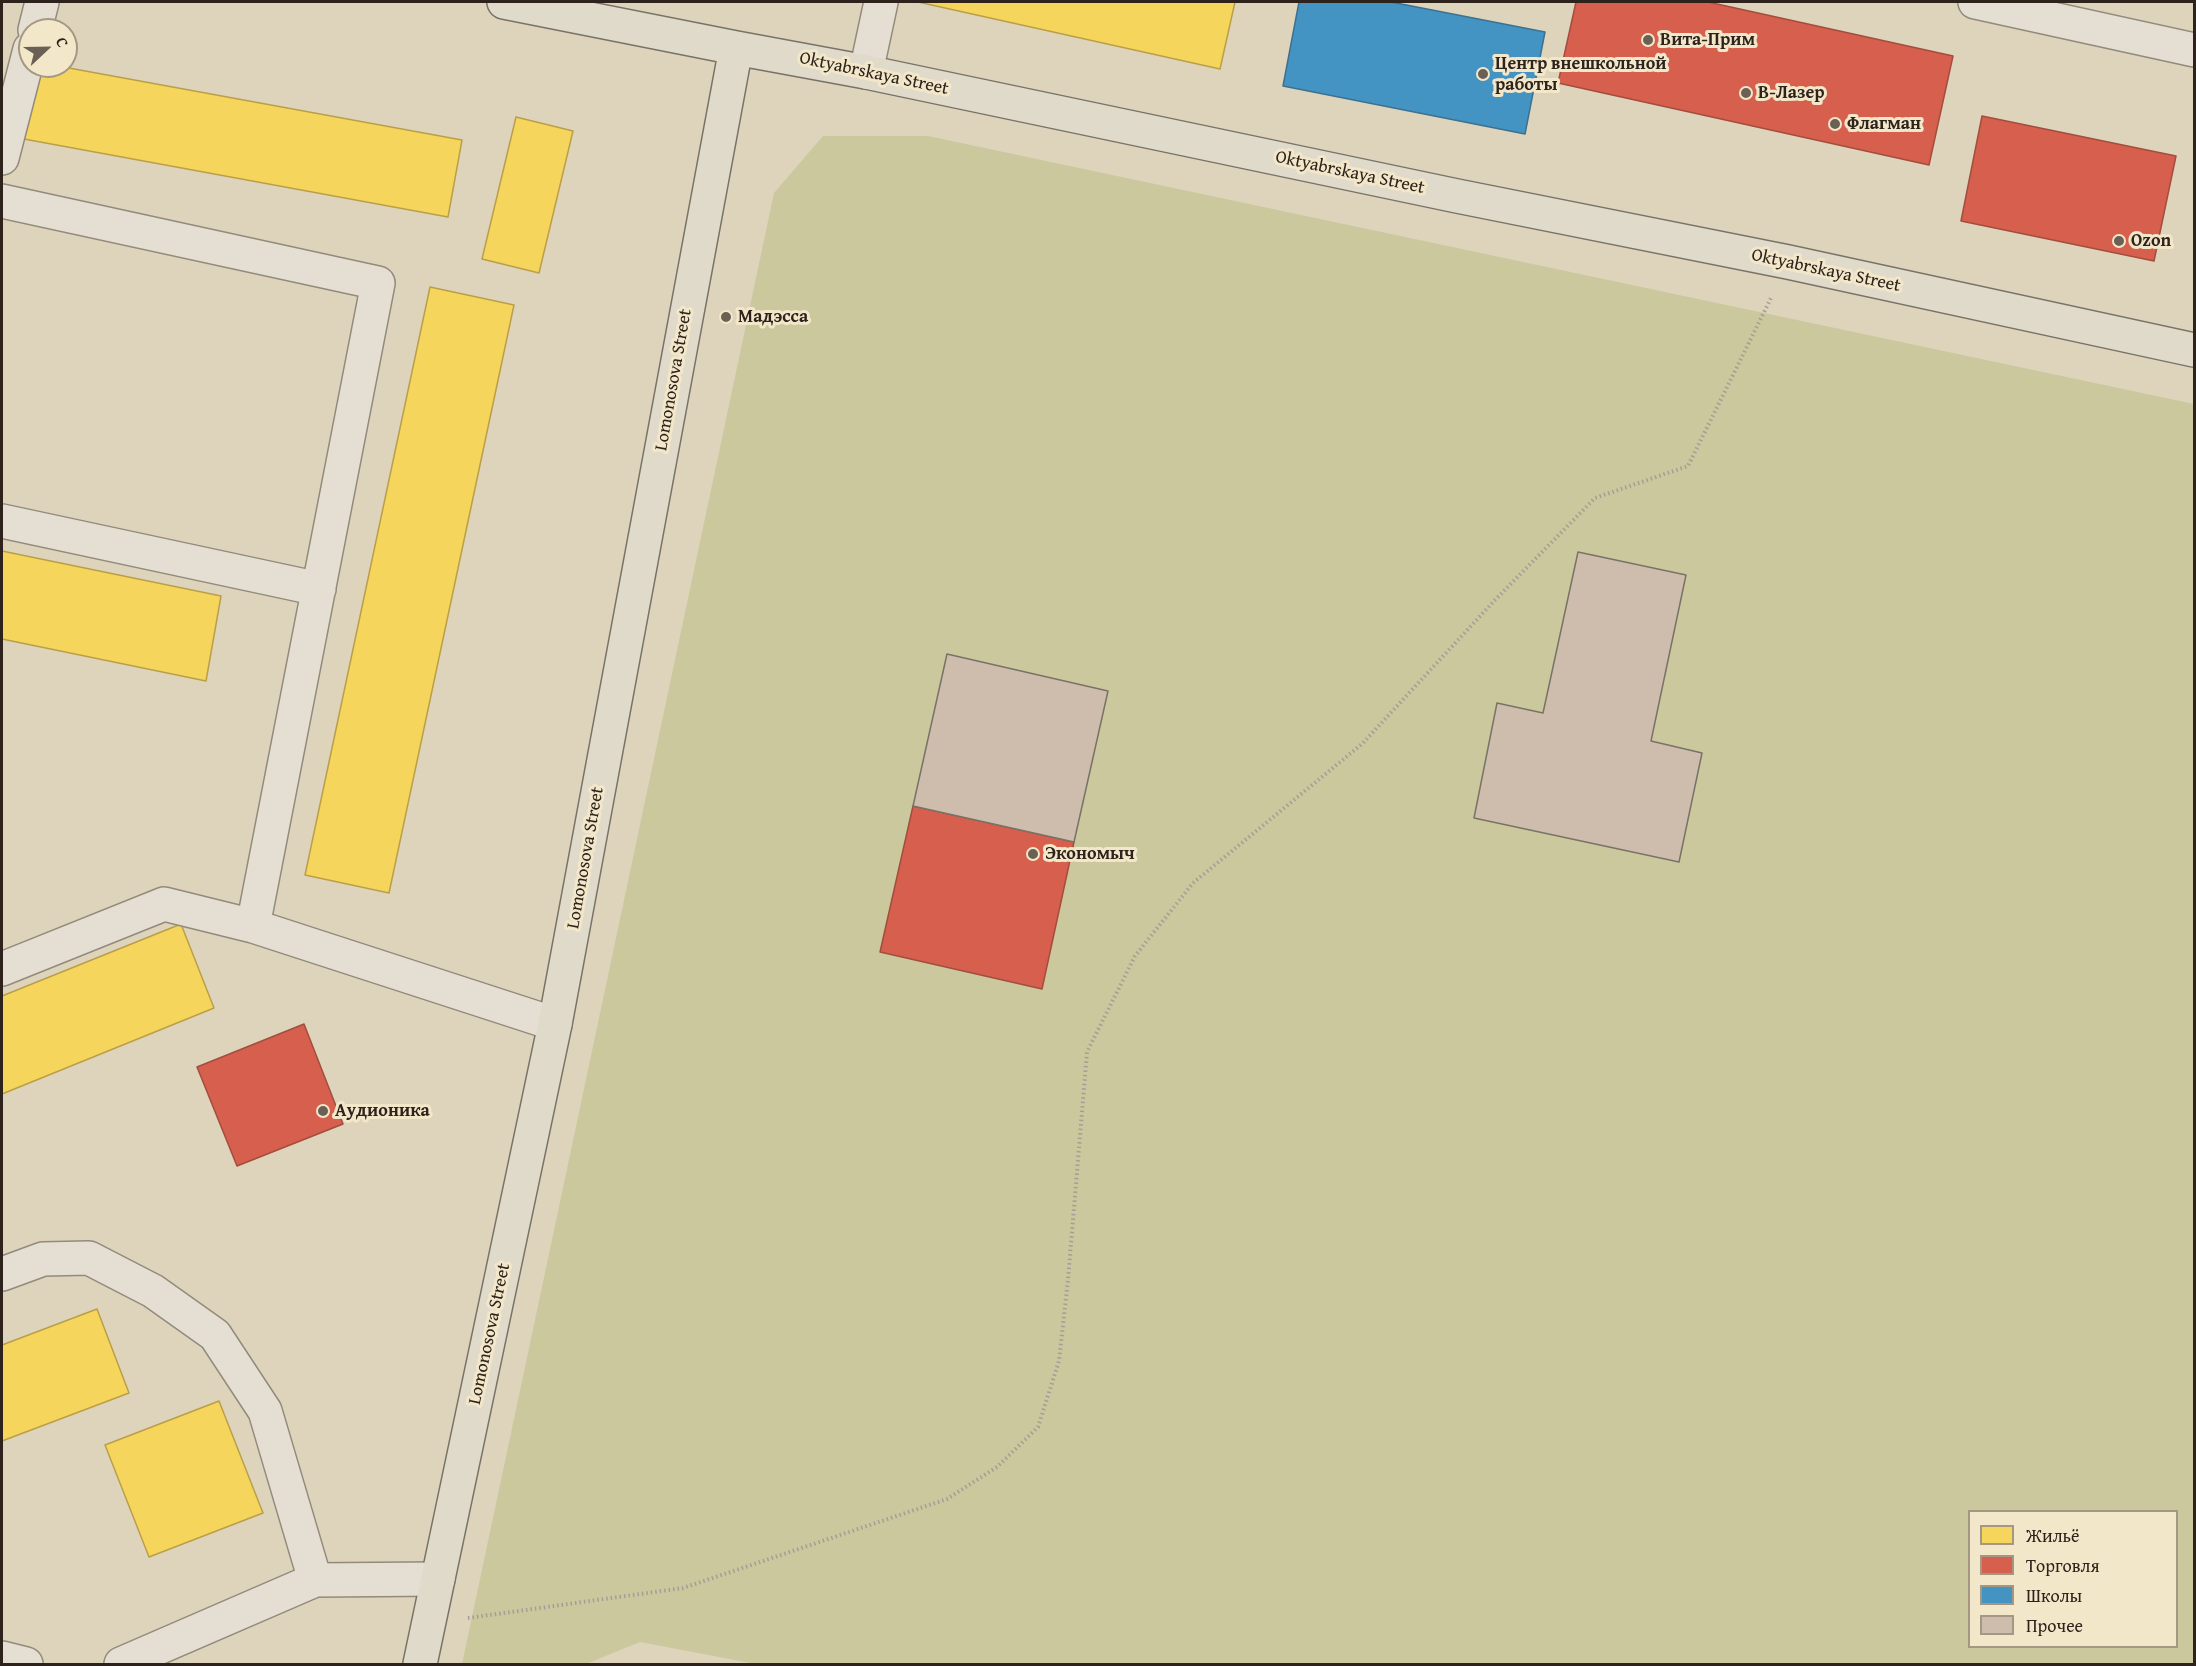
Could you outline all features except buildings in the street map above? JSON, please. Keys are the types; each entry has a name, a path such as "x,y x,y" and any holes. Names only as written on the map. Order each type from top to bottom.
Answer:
{"main road":[{"name":"Oktyabrskaya Street","path":"504,2 866,72 1456,196 1788,262 2194,350"},
{"name":"Lomonosova Street","path":"420,1665 555,1024 735,48"}],"lane":[{"path":"38,18 42,2"},
{"path":"866,72 881,2"},
{"path":"1975,2 2194,50"},
{"path":"2,158 23,78"},
{"path":"2,201 378,283 253,927"},
{"path":"2,521 319,589"},
{"path":"2,969 164,904 253,927 555,1024"},
{"path":"2,1274 43,1259 88,1258 153,1291 215,1335 265,1411 315,1580"},
{"path":"126,1664 315,1580 438,1579"},
{"path":"2,1658 26,1665"}],"path":[{"path":"429,1623 682,1588 946,1499 997,1467 1038,1427 1059,1361 1087,1052 1135,956 1193,883 1362,744 1494,601 1595,498 1688,466 1788,262"}],"shaded area":[{"path":"823,136 928,136 2194,404 2194,1664 756,1664 640,1642 586,1664 462,1664 774,193"}],"place":[{"name":"Вита-Прим","path":"1648,40"},
{"name":"Центр внешкольной работы","path":"1483,74"},
{"name":"В-Лазер","path":"1746,93"},
{"name":"Флагман","path":"1835,124"},
{"name":"Ozon","path":"2119,241"},
{"name":"Мадэсса","path":"726,317"},
{"name":"Экономыч","path":"1033,854"},
{"name":"Аудионика","path":"323,1111"}]}
